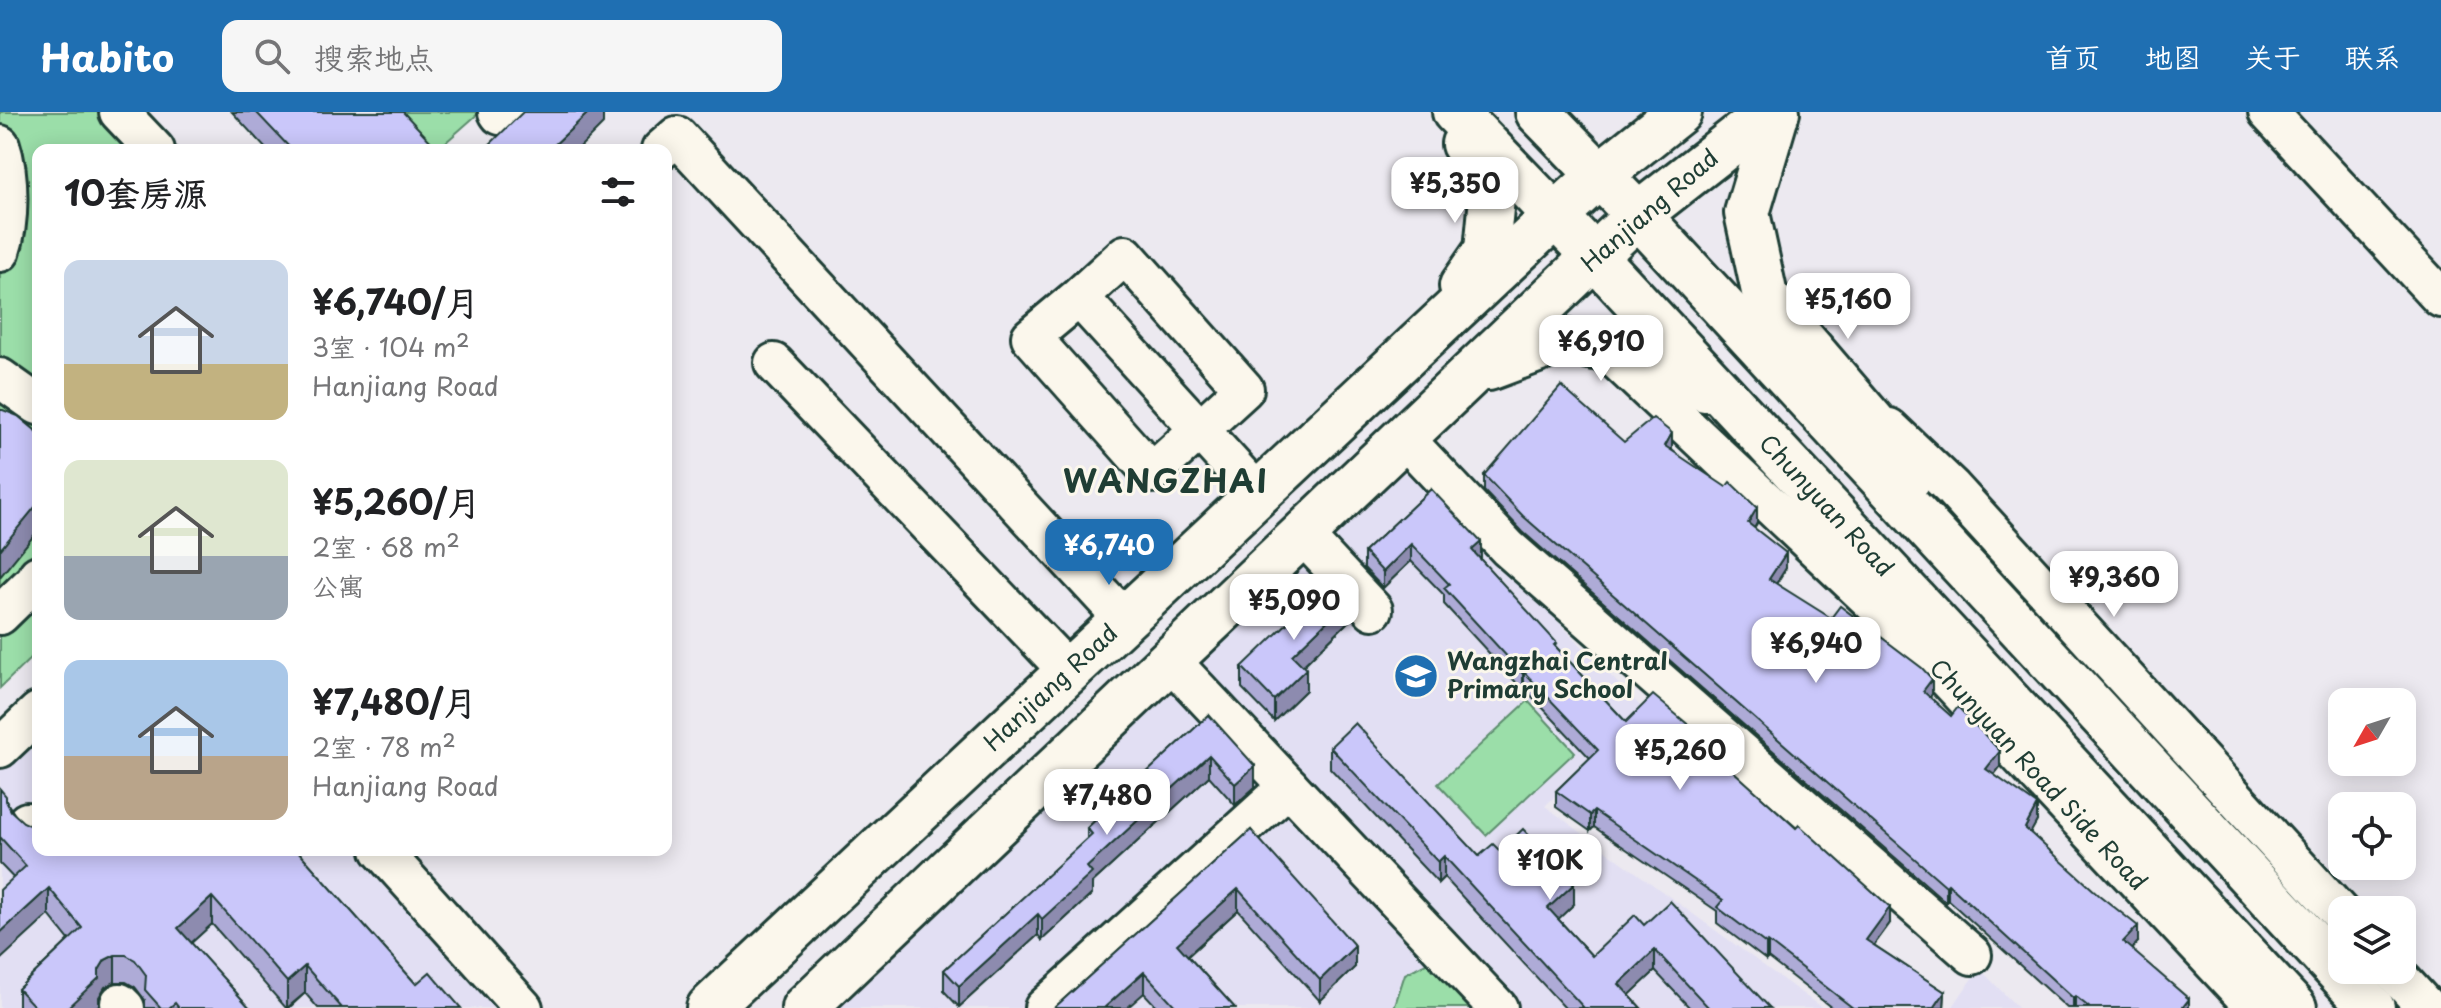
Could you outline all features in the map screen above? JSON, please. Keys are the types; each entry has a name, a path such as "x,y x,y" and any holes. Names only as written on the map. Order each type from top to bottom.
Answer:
{"main road":[{"path":"1428,335 1487,250 1493,187 1443,112"},
{"name":"Chunyuan Road","path":"1455,112 1595,257 2294,1008"},
{"path":"1538,112 1638,215 2372,1008"},
{"name":"Hanjiang Road","path":"709,1008 1555,216 1600,175 1679,112"},
{"name":"Hanjiang Road","path":"804,1008 1638,215 1770,112"},
{"path":"1777,112 1747,213 1765,296 1885,436 1957,559"},
{"path":"1471,374 1561,341 1634,354 1730,402"}],"street":[{"path":"119,112 149,144"},
{"path":"2268,112 2441,298"},
{"path":"668,144 677,136 1124,619"},
{"path":"0,145 6,162 7,232 0,252"},
{"path":"1125,255 1244,389 1152,473 1031,337 1079,297 1125,255"},
{"path":"1079,297 1258,494"},
{"name":"Chunyuan Road Side Road","path":"1605,349 1900,628 2256,1008"},
{"path":"774,363 1068,671"},
{"path":"1833,376 1952,488 2328,900"},
{"path":"0,378 32,401"},
{"path":"1404,438 1508,548 1972,955"},
{"path":"1302,534 1373,610"},
{"path":"0,615 32,584"},
{"path":"1170,660 1498,1008"},
{"path":"1959,691 2050,746"},
{"path":"0,748 32,718"},
{"path":"1044,1008 1289,786"},
{"path":"386,856 523,1008"},
{"path":"2405,984 2427,1008"}],"shaded area":[{"path":"1391,450 1644,710 1545,806 1822,1008 804,1008"},
{"path":"32,718 32,856 386,856 523,1008 0,1008 0,748"},
{"path":"1979,968 2018,1008 1952,1008"}],"green space":[{"path":"0,112 111,112 142,144 32,144 32,657 0,688"},
{"path":"395,112 480,112 444,144 425,144"},
{"path":"1528,701 1575,752 1486,835 1438,784"},
{"path":"1426,963 1464,997 1471,1008 1394,1008 1405,974"}],"building":[{"path":"256,112 403,112 433,144 286,144"},
{"path":"523,112 589,112 555,144 490,144"},
{"path":"1561,386 1624,442 1653,418 1672,433 1665,446 1726,487 1730,482 1757,508 1748,523 1786,553 1769,579 1831,618 1840,606 1922,668 1932,679 1923,691 1951,716 1958,707 2000,751 1986,769 2037,805 2025,828 2138,926 2123,942 2189,999 2184,1008 2090,1008 2075,996 2073,998 1948,884 1946,886 1523,516 1484,475"},
{"path":"0,410 3,410 18,416 32,428 32,511 0,550"},
{"path":"1431,489 1481,542 1472,550 1626,722 1653,695 1704,738 1706,735 1726,753 1721,760 1890,907 1866,940 1945,992 1934,1008 1853,1008 1717,907 1723,900 1594,811 1590,815 1556,791 1598,750 1444,588 1449,584 1411,544 1383,572 1364,552"},
{"path":"1333,579 1351,598 1292,655 1306,669 1274,700 1242,667"},
{"path":"1209,715 1255,766 1235,784 1209,755 1087,867 1092,873 1042,919 1038,914 959,986 944,970 1092,834 1087,828"},
{"path":"1355,723 1479,856 1493,844 1500,851 1523,829 1574,884 1548,908 1592,956 1635,915 1644,925 1670,901 1770,1008 1709,1008 1655,950 1619,984 1641,1008 1584,1008 1444,856 1438,862 1330,747"},
{"path":"0,789 11,811 32,826 32,856 302,856 416,984 430,972 461,1008 342,1008 305,966 287,982 212,897 178,928 250,1008 179,1008 175,1003 169,1008 161,1008 145,990 146,975 135,960 126,955 115,955 105,960 99,970 99,978 67,1008 36,1008 18,989 82,928 49,888 0,933 0,890 26,866 0,837"},
{"path":"1251,830 1355,946 1320,980 1238,889 1177,944 1235,1008 1177,1008 1144,972 1104,1008 1054,1008"}],"place":[{"name":"Wangzhai Central Primary School","path":"1416,676"}],"district":[{"name":"WANGZHAI","path":"1166,482"}]}
